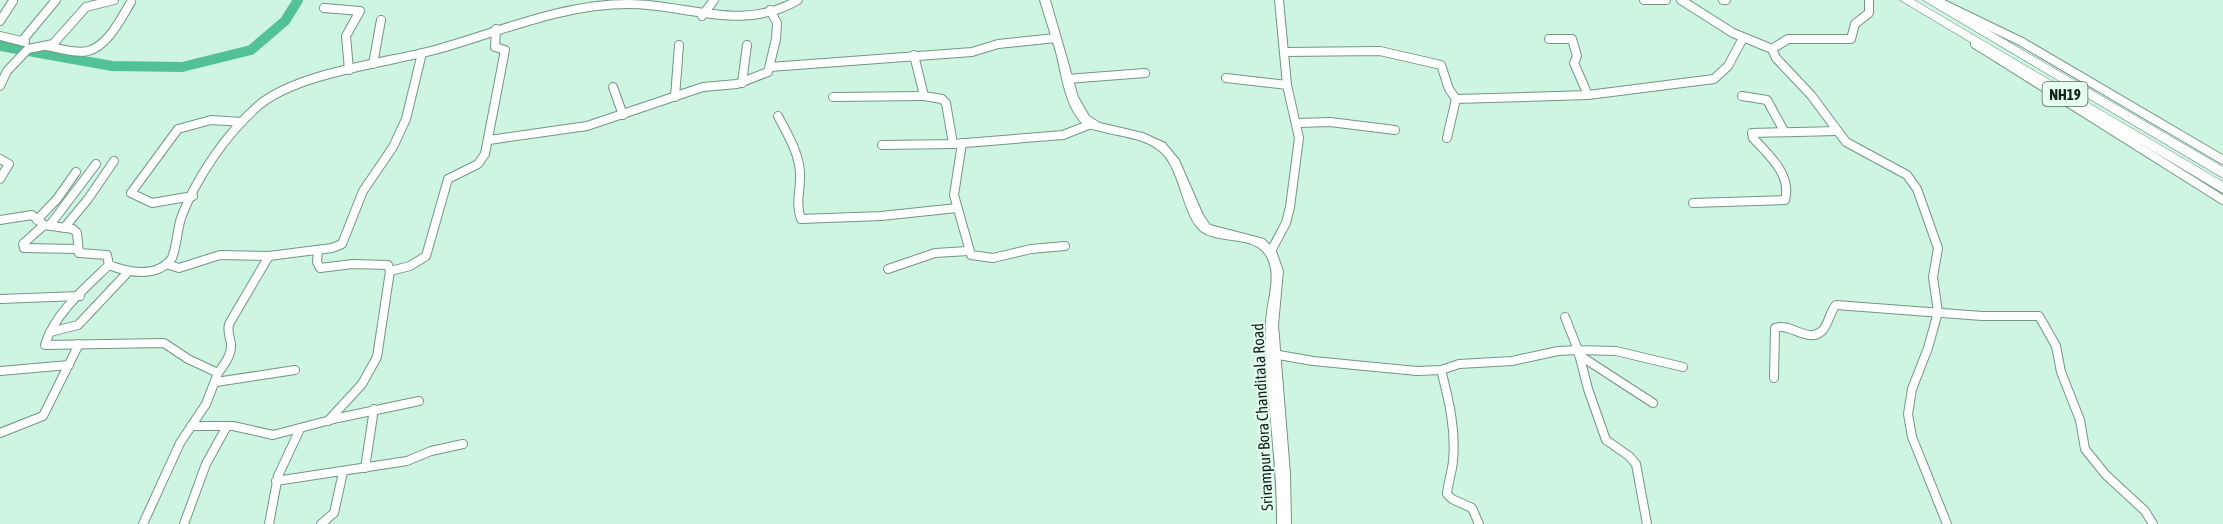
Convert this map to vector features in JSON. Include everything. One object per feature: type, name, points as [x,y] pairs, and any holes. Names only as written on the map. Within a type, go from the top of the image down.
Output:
[{"type":"highway","name":"NH19","points":[[1906,0],[2223,188]]},
{"type":"highway","name":"NH19","points":[[1929,0],[2223,173]]},
{"type":"main road","points":[[1046,0],[1067,79],[1078,110],[1091,124],[1157,142],[1179,168],[1204,226],[1215,232],[1255,241],[1271,251]]},
{"type":"main road","name":"Srirampur Bora Chanditala Road","points":[[1271,251],[1277,273],[1272,310],[1273,354],[1285,492],[1284,524]]},
{"type":"street","points":[[22,41],[56,0]]},
{"type":"street","points":[[0,86],[13,62],[30,49],[46,46],[59,39],[86,7],[114,0]]},
{"type":"street","points":[[702,16],[714,0]]},
{"type":"street","points":[[109,265],[140,273],[166,264],[172,258],[181,220],[193,196],[242,122],[255,108],[282,90],[349,70],[422,53],[555,12],[623,2],[677,9],[702,16],[730,18],[770,10],[798,0]]},
{"type":"street","points":[[1271,251],[1286,223],[1298,146],[1297,123],[1287,86],[1279,0]]},
{"type":"street","points":[[1644,0],[1666,0]]},
{"type":"street","points":[[1682,0],[1718,25],[1743,38],[1772,48],[1776,58],[1811,95],[1836,131],[1856,149],[1903,171],[1917,189],[1938,248],[1933,277],[1938,312],[1928,348],[1912,389],[1908,414],[1912,437],[1947,524]]},
{"type":"street","points":[[1772,48],[1784,41],[1803,38],[1851,39],[1855,24],[1869,12],[1869,0]]},
{"type":"street","points":[[1935,0],[2037,51],[2223,160]]},
{"type":"street","points":[[0,21],[13,1]]},
{"type":"street","points":[[46,46],[83,51],[95,49],[115,26],[131,2]]},
{"type":"street","points":[[324,8],[360,11],[346,36],[349,70]]},
{"type":"street","points":[[489,140],[587,126],[623,115],[641,106],[711,85],[742,83],[761,76],[768,72],[770,67],[777,28],[770,10]]},
{"type":"street","points":[[1932,15],[2022,76],[2223,200]]},
{"type":"street","points":[[373,64],[381,20]]},
{"type":"street","points":[[390,271],[410,266],[426,256],[448,179],[481,162],[489,140],[494,99],[506,50],[495,47],[496,29]]},
{"type":"street","points":[[0,36],[22,41],[30,49]]},
{"type":"street","points":[[770,67],[972,52],[998,44],[1056,38]]},
{"type":"street","points":[[1456,99],[1587,95],[1714,79],[1728,67],[1743,38]]},
{"type":"street","points":[[1549,39],[1572,39],[1577,56],[1575,63],[1587,95]]},
{"type":"street","points":[[675,97],[679,45]]},
{"type":"street","points":[[742,83],[747,45]]},
{"type":"street","points":[[1285,52],[1380,51],[1439,64],[1444,69],[1449,88],[1456,99],[1447,138]]},
{"type":"street","points":[[166,264],[179,267],[228,254],[269,256],[338,247],[345,239],[363,191],[393,147],[406,118],[422,53]]},
{"type":"street","points":[[914,55],[924,96]]},
{"type":"street","points":[[1067,79],[1145,73]]},
{"type":"street","points":[[1226,78],[1287,86]]},
{"type":"street","points":[[613,87],[623,115]]},
{"type":"street","points":[[833,97],[924,96],[945,101],[957,144],[954,189],[957,208],[965,229],[968,251],[975,257],[985,258],[1065,246]]},
{"type":"street","points":[[1742,96],[1767,100],[1784,132]]},
{"type":"street","points":[[778,116],[794,144],[799,166],[798,196],[801,219],[880,216],[957,208]]},
{"type":"street","points":[[193,196],[152,203],[131,193],[178,129],[211,120],[242,122]]},
{"type":"street","points":[[1297,123],[1324,122],[1395,130]]},
{"type":"street","points":[[882,145],[957,144],[1063,135],[1091,124]]},
{"type":"street","points":[[1693,203],[1785,200],[1787,195],[1785,177],[1752,135],[1755,131],[1836,131]]},
{"type":"street","points":[[0,159],[9,164],[0,179]]},
{"type":"street","points":[[64,228],[88,199],[114,161]]},
{"type":"street","points":[[77,249],[24,249],[23,244],[96,164]]},
{"type":"street","points":[[44,223],[76,172]]},
{"type":"street","points":[[0,219],[32,215],[44,223],[73,230],[76,233],[79,253],[107,255],[109,265]]},
{"type":"street","points":[[318,250],[317,267],[320,268],[352,264],[382,264],[388,265],[390,271],[374,366],[357,390],[328,421]]},
{"type":"street","points":[[888,269],[935,253],[968,251]]},
{"type":"street","points":[[143,524],[180,443],[206,404],[217,377],[226,364],[232,346],[232,341],[226,331],[229,324],[269,256]]},
{"type":"street","points":[[109,265],[45,338],[45,345],[164,343],[172,345],[192,361],[212,367],[217,377]]},
{"type":"street","points":[[50,332],[78,325],[129,272]]},
{"type":"street","points":[[0,299],[80,296]]},
{"type":"street","points":[[1774,378],[1774,330],[1777,326],[1784,326],[1807,335],[1815,335],[1827,326],[1833,305],[2040,317],[2056,346],[2061,372],[2080,420],[2085,448],[2106,476],[2145,511],[2153,524]]},
{"type":"street","points":[[1565,317],[1575,338],[1588,389],[1606,440],[1629,456],[1636,464],[1647,524]]},
{"type":"street","points":[[0,433],[44,416],[79,344]]},
{"type":"street","points":[[1273,354],[1313,361],[1408,371],[1441,370],[1459,364],[1512,362],[1558,351],[1579,353],[1616,351],[1683,367]]},
{"type":"street","points":[[1579,353],[1602,367],[1627,387],[1642,393],[1653,403]]},
{"type":"street","points":[[0,371],[69,365]]},
{"type":"street","points":[[217,377],[295,370]]},
{"type":"street","points":[[1441,370],[1447,393],[1453,443],[1453,465],[1447,494],[1452,499],[1472,508],[1479,524]]},
{"type":"street","points":[[191,426],[227,426],[273,435],[374,409],[419,401]]},
{"type":"street","points":[[365,468],[374,409]]},
{"type":"street","points":[[184,524],[206,464],[227,426]]},
{"type":"street","points":[[269,524],[276,481],[300,429]]},
{"type":"street","points":[[276,481],[407,461],[463,444]]},
{"type":"street","points":[[321,524],[334,513],[343,472]]},
{"type":"waterway","points":[[0,46],[112,66],[182,67],[251,50],[285,21],[298,0]]}]
